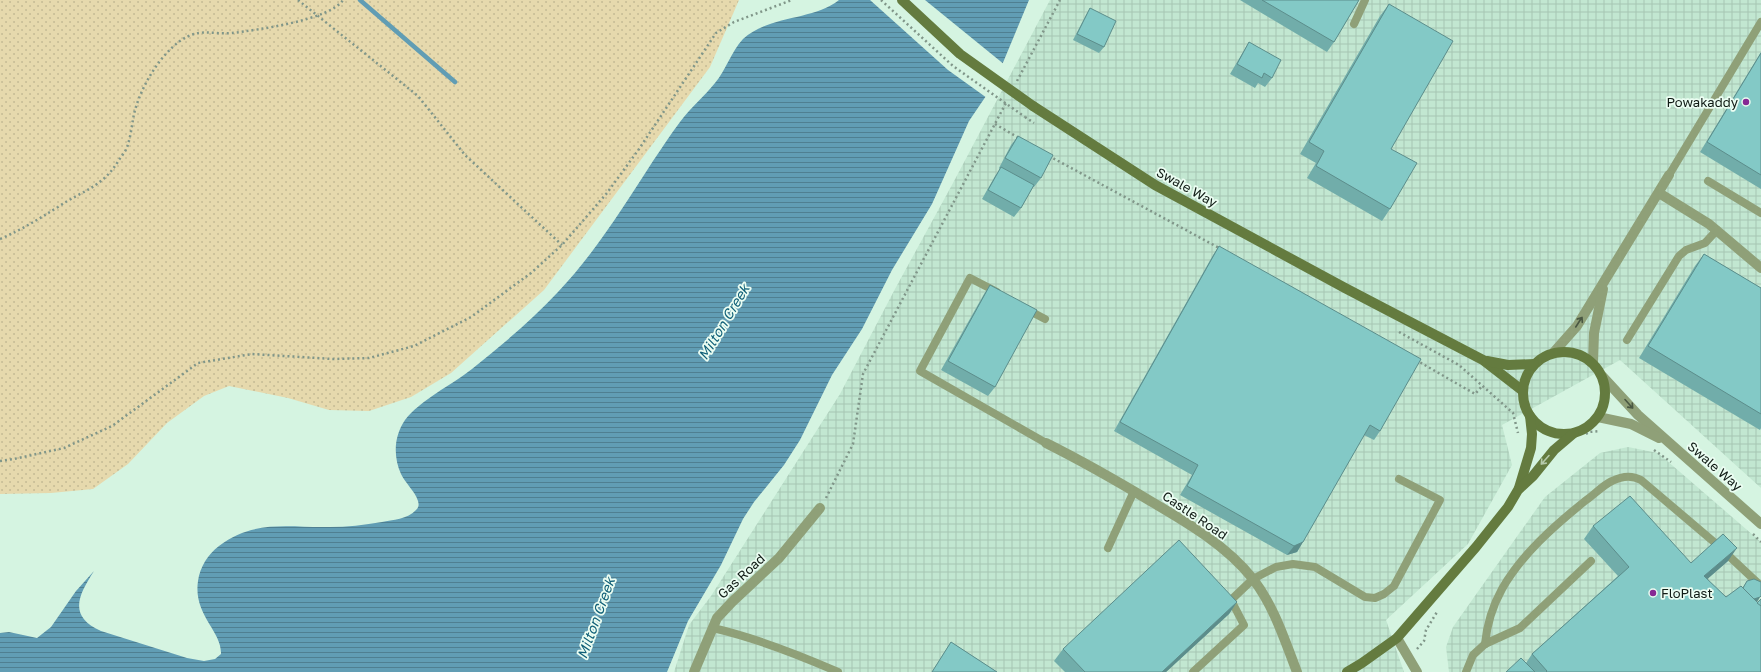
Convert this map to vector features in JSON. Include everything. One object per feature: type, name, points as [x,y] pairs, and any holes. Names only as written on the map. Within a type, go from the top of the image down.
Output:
[{"type":"main road","name":"Swale Way","points":[[902,0],[960,54],[1033,106],[1155,185],[1345,288],[1483,360],[1523,391]]},
{"type":"main road","points":[[1518,490],[1533,476],[1554,450],[1579,435],[1592,424],[1598,417],[1604,404],[1606,389],[1602,376],[1593,362],[1581,355],[1568,351],[1554,352],[1543,357],[1534,364],[1528,372],[1523,391],[1524,404],[1530,416],[1538,425],[1549,431],[1561,434],[1579,435]]},
{"type":"main road","name":"Swale Way","points":[[1483,360],[1508,365],[1534,364]]},
{"type":"main road","points":[[1347,672],[1397,638],[1476,547],[1508,507],[1518,490],[1531,448],[1532,434],[1530,416]]},
{"type":"street","points":[[1554,352],[1577,326],[1669,175]]},
{"type":"street","points":[[1659,193],[1709,224],[1761,268]]},
{"type":"street","points":[[1593,362],[1594,333],[1605,281]]},
{"type":"street","name":"Swale Way","points":[[1602,376],[1638,415],[1761,524]]},
{"type":"street","name":"Swale Way","points":[[1598,417],[1630,424],[1670,443]]},
{"type":"street","name":"Castle Road","points":[[1046,443],[1134,491],[1179,518],[1218,545],[1253,579],[1274,613],[1297,672]]},
{"type":"street","name":"Gas Road","points":[[694,672],[717,618],[732,602],[780,558],[820,508]]},
{"type":"street","points":[[1397,638],[1418,672]]},
{"type":"lane","points":[[1354,24],[1365,0]]},
{"type":"lane","points":[[1669,175],[1761,22]]},
{"type":"lane","points":[[1708,180],[1761,214]]},
{"type":"lane","points":[[1627,340],[1679,256],[1686,250],[1705,243],[1716,230]]},
{"type":"lane","points":[[1004,296],[970,278],[920,371],[1046,443]]},
{"type":"lane","points":[[1018,304],[1044,319]]},
{"type":"lane","points":[[1486,644],[1486,626],[1502,588],[1532,550],[1548,531],[1592,496],[1612,481],[1625,477],[1634,476],[1641,480],[1714,542],[1761,586]]},
{"type":"lane","points":[[1193,672],[1244,625],[1231,600],[1253,579],[1276,567],[1293,564],[1315,567],[1364,597],[1375,598],[1384,594],[1394,586],[1440,500],[1399,479]]},
{"type":"lane","points":[[1108,548],[1134,491]]},
{"type":"lane","points":[[1466,672],[1473,655],[1486,644],[1520,628],[1591,561]]},
{"type":"lane","points":[[713,628],[737,633],[800,655],[838,672]]},
{"type":"path","points":[[298,0],[418,96],[465,155],[562,245]]},
{"type":"path","points":[[0,238],[24,229],[64,203],[101,183],[115,167],[128,145],[134,113],[140,95],[163,58],[180,41],[198,32],[231,33],[317,16],[327,13],[339,6],[343,0]]},
{"type":"path","points":[[0,461],[64,448],[112,426],[198,363],[252,354],[333,360],[369,358],[414,346],[471,318],[531,273],[562,245],[607,193],[639,149],[716,33],[734,22],[792,0]]},
{"type":"path","points":[[1017,82],[1060,0]]},
{"type":"path","points":[[820,508],[853,444],[863,374],[1010,96]]},
{"type":"path","points":[[995,124],[1023,140]]},
{"type":"path","points":[[1044,152],[1224,251]]},
{"type":"path","points":[[1414,359],[1475,394],[1483,385],[1513,413],[1519,434]]},
{"type":"path","points":[[1579,435],[1603,430]]},
{"type":"path","points":[[1648,445],[1674,464]]},
{"type":"path","points":[[1752,533],[1761,542]]},
{"type":"shaded area","points":[[0,0],[739,0],[710,67],[544,290],[451,373],[411,397],[369,411],[329,410],[288,398],[229,386],[204,396],[167,423],[128,464],[93,489],[51,493],[0,494]]},
{"type":"shaded area","points":[[1050,0],[1761,0],[1761,488],[1620,360],[1502,425],[1512,465],[1468,544],[1386,620],[1404,672],[674,672],[689,625],[711,596],[840,394]]},
{"type":"shaded area","points":[[1628,447],[1658,453],[1761,542],[1761,672],[1449,672],[1446,647],[1453,627],[1545,497],[1600,453]]},
{"type":"water","name":"Milton Creek","points":[[839,0],[1029,0],[1002,65],[986,96],[969,121],[932,204],[892,270],[862,329],[832,375],[800,440],[784,465],[754,502],[743,519],[721,565],[688,621],[667,672],[0,672],[0,633],[9,632],[37,638],[51,627],[76,591],[94,571],[80,597],[79,605],[80,612],[84,619],[91,625],[101,631],[187,658],[204,661],[215,659],[221,654],[220,646],[203,613],[198,593],[198,581],[205,561],[219,546],[232,537],[259,528],[286,526],[356,526],[395,520],[413,513],[419,505],[418,501],[401,474],[398,467],[396,453],[397,439],[401,426],[405,420],[419,406],[464,375],[506,341],[538,312],[572,277],[597,245],[676,127],[719,78],[743,39],[753,31],[765,26],[816,12]]},
{"type":"pier","points":[[870,0],[925,0],[1005,65],[987,98],[948,70]]},
{"type":"building","points":[[1262,0],[1359,0],[1334,42]]},
{"type":"building","points":[[1389,4],[1453,41],[1391,149],[1417,163],[1390,209],[1316,166],[1324,151],[1309,142]]},
{"type":"building","points":[[1090,8],[1116,21],[1104,47],[1077,34]]},
{"type":"building","points":[[1249,42],[1281,60],[1272,78],[1264,73],[1262,78],[1237,64]]},
{"type":"building","name":"Powakaddy","points":[[1761,53],[1761,175],[1707,142]]},
{"type":"building","points":[[1018,136],[1053,155],[1041,178],[1005,158]]},
{"type":"building","points":[[1001,167],[1034,185],[1021,208],[988,190]]},
{"type":"building","points":[[1219,246],[1421,359],[1380,431],[1370,425],[1303,542],[1294,546],[1187,486],[1198,465],[1120,422]]},
{"type":"building","points":[[1704,254],[1761,288],[1761,414],[1648,346]]},
{"type":"building","points":[[990,285],[1037,310],[995,387],[948,361]]},
{"type":"building","name":"FloPlast","points":[[1630,496],[1691,563],[1723,534],[1737,548],[1704,576],[1726,597],[1741,586],[1761,606],[1761,672],[1546,672],[1547,671],[1532,654],[1629,567],[1593,526]]},
{"type":"building","points":[[1179,540],[1237,602],[1162,672],[1085,672],[1063,649]]},
{"type":"building","points":[[1754,579],[1761,582],[1761,596],[1754,599],[1743,588],[1747,581]]},
{"type":"building","points":[[1761,599],[1761,606],[1757,603]]},
{"type":"building","points":[[951,642],[997,672],[932,672]]},
{"type":"building","points":[[1521,658],[1535,672],[1506,672]]},
{"type":"waterway","points":[[360,0],[455,82]]},
{"type":"place","name":"Powakaddy","points":[[1746,102]]},
{"type":"place","name":"FloPlast","points":[[1653,593]]}]
